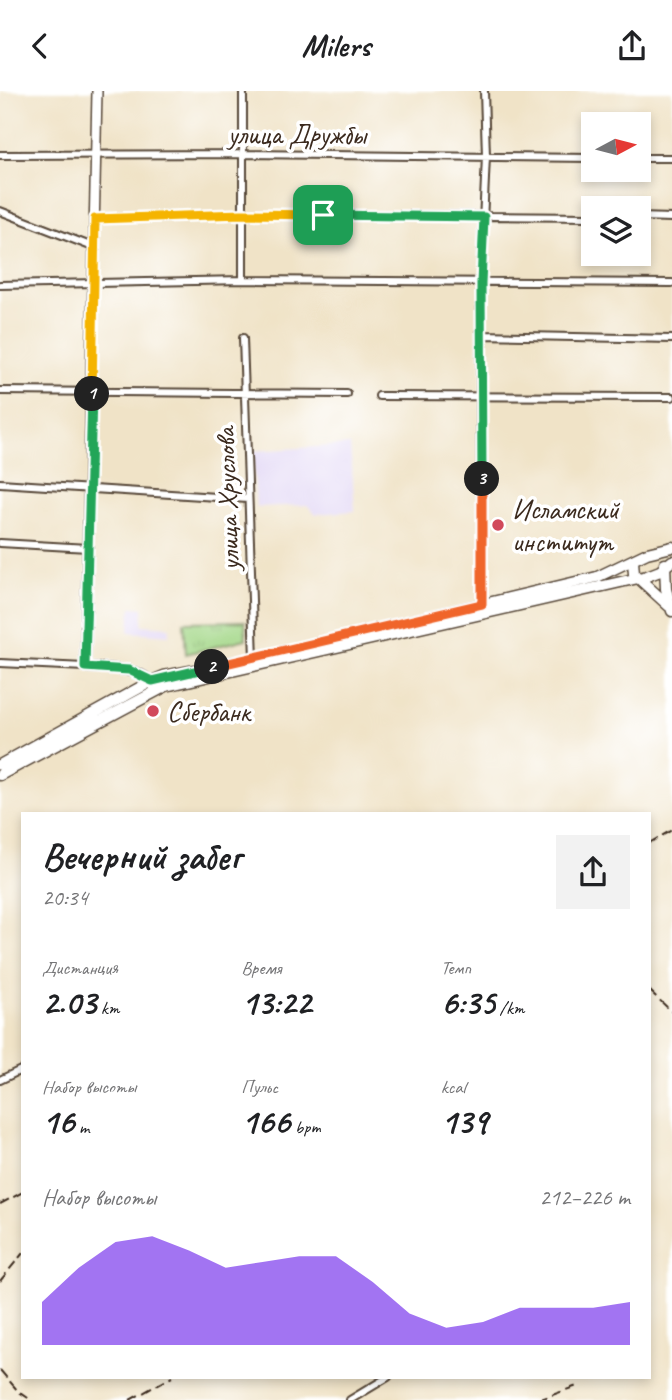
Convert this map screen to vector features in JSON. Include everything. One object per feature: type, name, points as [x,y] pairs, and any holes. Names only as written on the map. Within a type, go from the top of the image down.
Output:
[{"type":"main road","points":[[0,765],[154,685],[597,577],[650,552],[672,547]]},
{"type":"main road","points":[[659,552],[668,564],[671,609]]},
{"type":"main road","points":[[633,561],[633,571],[671,609]]},
{"type":"main road","points":[[0,775],[154,685],[654,574],[668,564]]},
{"type":"street","points":[[85,667],[97,91]]},
{"type":"street","points":[[243,91],[243,280]]},
{"type":"street","points":[[482,604],[480,395],[486,156],[484,91]]},
{"type":"street","name":"улица Дружбы","points":[[0,155],[581,157]]},
{"type":"street","points":[[651,158],[672,158]]},
{"type":"street","points":[[0,211],[93,247]]},
{"type":"street","points":[[95,219],[242,214],[581,217]]},
{"type":"street","points":[[651,218],[672,218]]},
{"type":"street","points":[[0,285],[243,280],[672,283]]},
{"type":"street","points":[[481,335],[672,339]]},
{"type":"street","name":"улица Хруслова","points":[[243,338],[254,659]]},
{"type":"street","points":[[0,391],[346,394]]},
{"type":"street","points":[[379,396],[672,397]]},
{"type":"street","points":[[0,483],[248,499]]},
{"type":"street","points":[[0,543],[88,548]]},
{"type":"street","points":[[0,663],[129,670],[154,685]]},
{"type":"street","points":[[0,1080],[21,1070]]},
{"type":"street","points":[[351,1400],[384,1379]]},
{"type":"shaded area","points":[[350,445],[355,511],[316,514],[307,505],[256,507],[253,451]]},
{"type":"shaded area","points":[[131,607],[143,608],[142,625],[170,627],[169,635],[129,632]]},
{"type":"green space","points":[[245,621],[246,639],[186,654],[184,622]]},
{"type":"railway","points":[[651,842],[672,830]]},
{"type":"railway","points":[[651,992],[672,1012]]},
{"type":"railway","points":[[0,1204],[21,1193]]},
{"type":"railway","points":[[0,1281],[21,1255]]},
{"type":"railway","points":[[0,1370],[18,1391],[31,1400]]},
{"type":"railway","points":[[130,1400],[168,1379]]},
{"type":"railway","points":[[538,1400],[580,1385]]},
{"type":"place","name":"Исламский институт","points":[[498,525]]},
{"type":"place","name":"Сбербанк","points":[[153,711]]},
{"type":"route","points":[[242,214],[323,215],[484,217],[480,395],[482,604],[254,659],[164,676],[152,681],[129,670],[85,667],[95,219],[242,214]]}]
